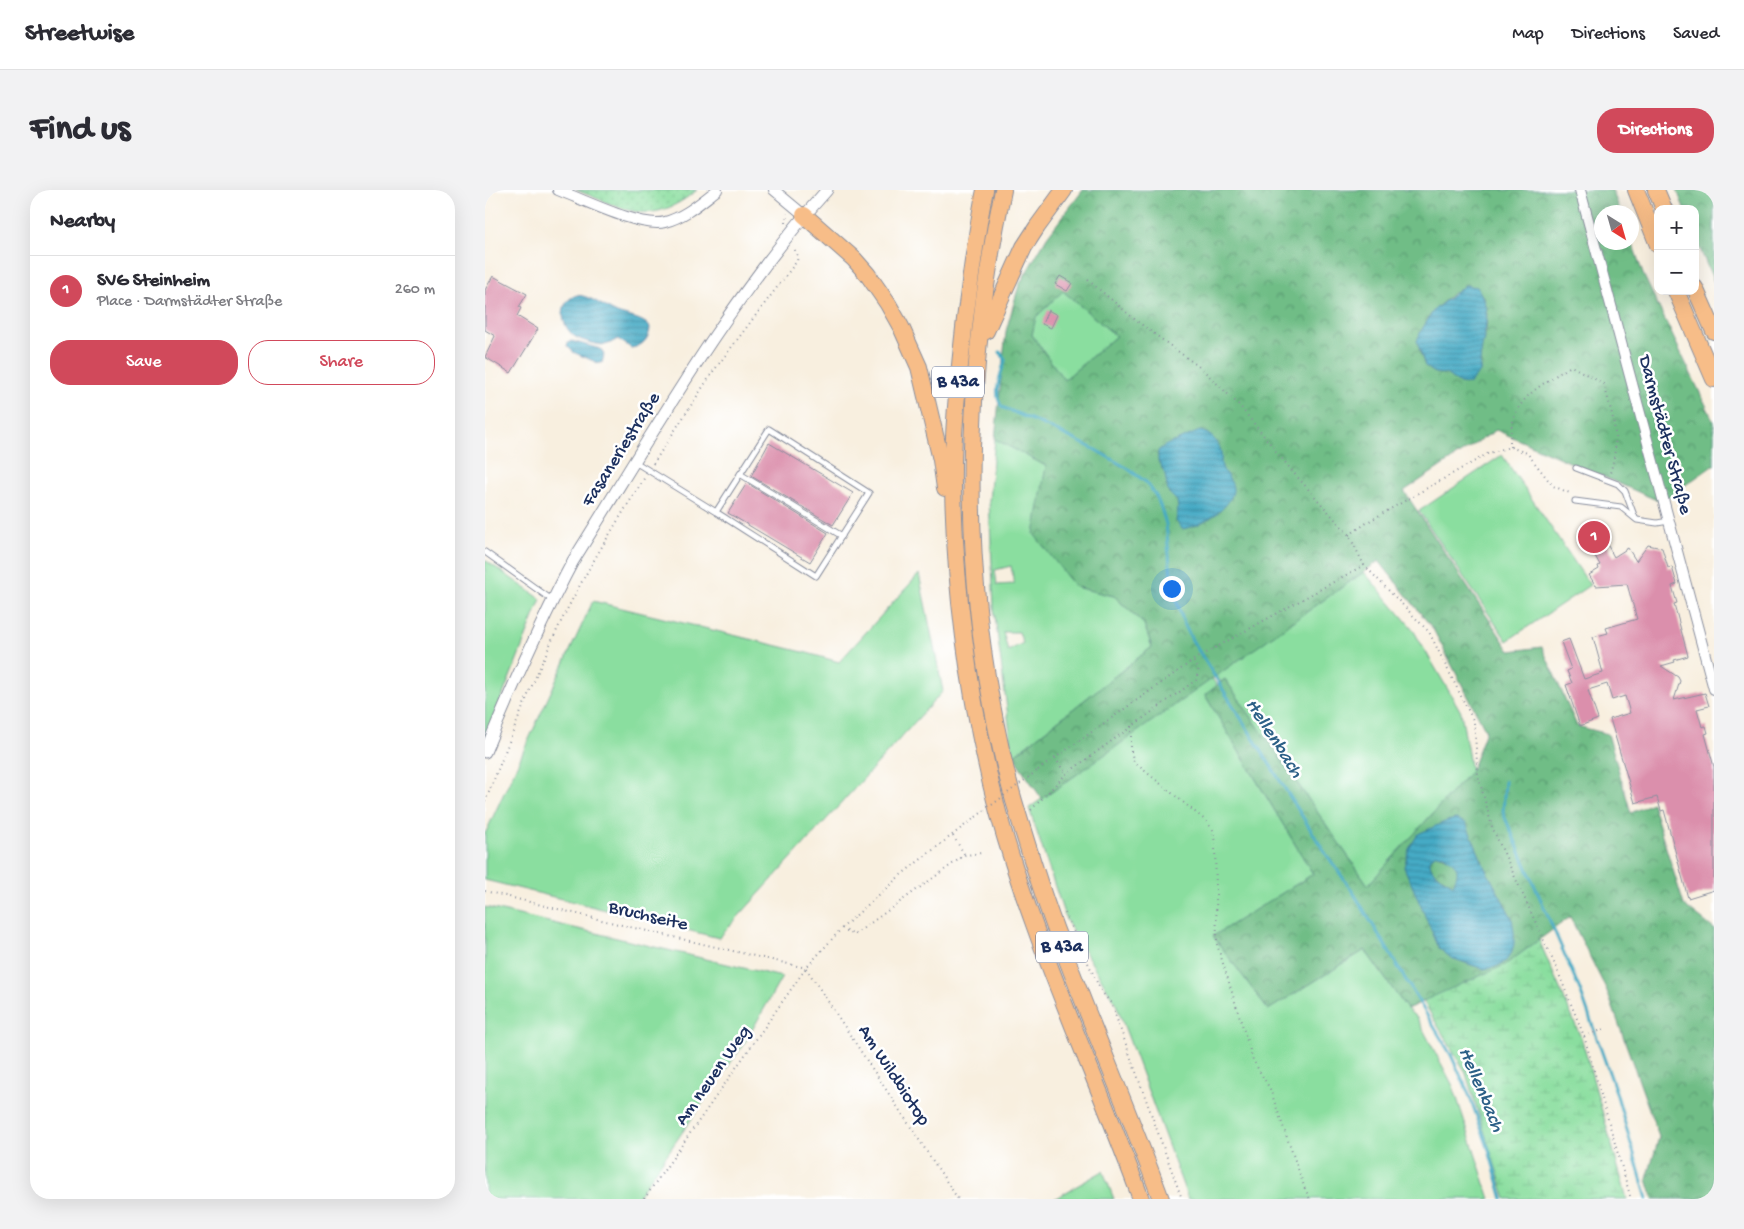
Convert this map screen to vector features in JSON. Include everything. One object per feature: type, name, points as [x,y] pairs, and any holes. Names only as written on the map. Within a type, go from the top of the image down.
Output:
[{"type":"highway","name":"B 43a","points":[[985,190],[970,278],[957,395],[953,485],[960,606],[971,688],[985,758],[999,814],[1041,940],[1141,1199]]},
{"type":"highway","name":"B 43a","points":[[1003,190],[991,253],[979,347],[971,462],[977,603],[989,686],[999,742],[1013,798],[1059,938],[1161,1199]]},
{"type":"highway","points":[[979,347],[1024,247],[1064,190]]},
{"type":"highway","points":[[1636,190],[1654,235]]},
{"type":"highway","points":[[1656,190],[1662,205]]},
{"type":"highway","points":[[798,210],[854,258],[869,275],[901,327],[919,367],[941,460],[958,576]]},
{"type":"highway","points":[[1678,295],[1714,379]]},
{"type":"highway","points":[[1698,295],[1714,331]]},
{"type":"street","points":[[559,190],[645,223],[656,224],[664,223],[683,215],[717,190]]},
{"type":"street","points":[[774,190],[798,210]]},
{"type":"street","name":"Fasaneriestraße","points":[[485,752],[522,665],[552,600],[573,561],[697,363],[789,234],[798,210],[827,190]]},
{"type":"street","name":"Darmstädter Straße","points":[[1580,190],[1714,689]]},
{"type":"lane","points":[[635,462],[816,576],[869,493],[769,429],[717,512]]},
{"type":"lane","points":[[1576,468],[1618,484],[1625,492],[1637,520]]},
{"type":"lane","points":[[740,474],[842,536]]},
{"type":"lane","points":[[1575,501],[1621,507],[1637,520],[1657,523],[1669,521]]},
{"type":"lane","points":[[485,552],[552,600]]},
{"type":"path","points":[[485,802],[551,643],[571,601],[602,546],[712,373],[797,261],[798,256],[789,234]]},
{"type":"path","points":[[1088,280],[1138,322],[1202,369],[1239,405],[1292,472],[1349,535],[1364,565],[1429,632],[1474,722],[1477,775],[1492,827],[1556,967],[1585,1036],[1631,1199]]},
{"type":"path","points":[[1510,447],[1510,430],[1515,412],[1530,394],[1571,366],[1604,384],[1613,417],[1616,447],[1608,480]]},
{"type":"path","points":[[1349,535],[1371,520],[1489,453],[1510,447],[1527,453],[1553,486],[1572,494],[1575,501]]},
{"type":"path","name":"Am neuen Weg","points":[[644,1199],[806,968],[843,928],[902,874],[1038,770],[1194,660],[1364,565]]},
{"type":"path","points":[[1030,811],[1066,774],[1196,680],[1199,668],[1194,660]]},
{"type":"path","points":[[1131,726],[1131,752],[1134,762],[1206,821],[1213,830],[1215,844],[1217,944],[1253,1060],[1270,1089],[1310,1199]]},
{"type":"path","points":[[1055,758],[1066,774]]},
{"type":"path","points":[[953,836],[965,855]]},
{"type":"path","points":[[843,928],[854,935],[965,855],[982,853]]},
{"type":"path","name":"Bruchseite","points":[[485,891],[806,968]]},
{"type":"path","points":[[1065,913],[1101,991],[1111,1003],[1182,1199]]},
{"type":"path","name":"Am Wildbiotop","points":[[806,968],[958,1199]]},
{"type":"path","points":[[1585,1036],[1605,1029]]},
{"type":"green space","points":[[576,190],[697,190],[680,202],[665,209],[637,212],[609,204]]},
{"type":"green space","points":[[1083,190],[1612,190],[1618,205],[1594,205],[1594,250],[1635,250],[1643,274],[1714,422],[1714,465],[1661,502],[1496,430],[1404,491],[1510,651],[1542,647],[1577,726],[1608,734],[1631,813],[1652,803],[1684,905],[1714,929],[1714,1199],[1653,1199],[1647,1179],[1659,1137],[1607,991],[1570,917],[1505,965],[1407,1009],[1365,950],[1268,1010],[1213,936],[1313,874],[1205,695],[1225,679],[1368,885],[1471,771],[1486,731],[1433,629],[1379,561],[1042,799],[1013,756],[1152,647],[1144,624],[1114,596],[1075,587],[1034,534],[1046,466],[995,439],[1006,331],[1019,285],[1047,237]],"holes":[[[1063,291],[1116,336],[1064,380],[1032,335],[1036,317]],[[1453,293],[1483,296],[1487,315],[1486,331],[1480,352],[1480,372],[1460,384],[1446,374],[1435,373],[1425,366],[1419,349],[1428,319],[1434,310]],[[1466,824],[1485,868],[1512,918],[1484,969],[1465,963],[1424,910],[1404,867]]]},
{"type":"green space","points":[[1677,190],[1714,190],[1714,282],[1699,246],[1699,205],[1683,205]]},
{"type":"green space","points":[[1063,291],[1116,336],[1064,380],[1032,335],[1035,317]]},
{"type":"green space","points":[[995,439],[1046,466],[1075,587],[1114,596],[1144,624],[1152,647],[1013,756],[994,608],[989,500]],"holes":[[[1011,566],[1014,584],[997,585],[995,570]],[[1003,632],[1019,632],[1023,643],[1008,651]]]},
{"type":"green space","points":[[1502,455],[1590,585],[1507,641],[1419,511]]},
{"type":"green space","points":[[485,560],[541,599],[485,740]]},
{"type":"green space","points":[[1364,572],[1412,628],[1461,712],[1471,771],[1368,885],[1225,679],[1221,682],[1216,675]]},
{"type":"green space","points":[[919,574],[943,691],[719,938],[485,880],[485,834],[593,601],[839,662]]},
{"type":"green space","points":[[1212,678],[1217,686],[1205,695],[1313,874],[1214,936],[1268,1010],[1365,950],[1407,1009],[1417,1018],[1453,1086],[1490,1199],[1188,1199],[1116,1004],[1066,920],[1029,808]]},
{"type":"green space","points":[[1436,854],[1454,862],[1457,866],[1459,873],[1453,885],[1431,868],[1430,859]]},
{"type":"green space","points":[[485,907],[782,977],[747,1039],[636,1199],[485,1199]]},
{"type":"green space","points":[[1539,940],[1582,1040],[1627,1199],[1506,1199],[1465,1071],[1423,1001],[1505,965]]},
{"type":"green space","points":[[1103,1171],[1114,1199],[1054,1199]]},
{"type":"water","points":[[1465,285],[1477,287],[1483,298],[1486,319],[1480,372],[1470,383],[1460,384],[1446,374],[1435,373],[1425,366],[1417,341],[1434,310]]},
{"type":"water","points":[[577,295],[647,324],[650,327],[650,331],[647,338],[639,346],[631,348],[618,339],[604,345],[576,338],[566,326],[563,314],[567,302]]},
{"type":"water","points":[[572,341],[601,349],[604,355],[602,363],[573,352],[567,346],[568,342]]},
{"type":"water","points":[[1200,431],[1213,438],[1218,444],[1221,451],[1222,467],[1232,484],[1233,491],[1231,498],[1220,511],[1197,525],[1182,529],[1176,521],[1177,501],[1168,492],[1165,474],[1158,461],[1158,451],[1164,446]]},
{"type":"water","points":[[1456,819],[1466,823],[1485,868],[1512,918],[1514,944],[1511,954],[1505,962],[1495,967],[1484,969],[1451,958],[1439,948],[1404,867],[1409,849],[1418,834]],"holes":[[[1436,854],[1444,855],[1455,865],[1457,871],[1453,885],[1437,875],[1431,868],[1430,859]]]},
{"type":"building","points":[[493,276],[527,294],[519,307],[521,308],[517,316],[538,329],[511,373],[485,357],[495,336],[485,330],[485,290]]},
{"type":"building","points":[[1060,276],[1072,283],[1067,291],[1055,284]]},
{"type":"building","points":[[1048,310],[1057,315],[1051,328],[1042,324]]},
{"type":"building","points":[[769,443],[853,493],[833,525],[751,476]]},
{"type":"building","points":[[747,483],[828,533],[810,562],[728,513]]},
{"type":"building","points":[[1595,522],[1614,557],[1628,548],[1636,561],[1648,545],[1662,548],[1668,568],[1672,567],[1677,584],[1672,586],[1677,603],[1674,604],[1688,656],[1661,666],[1678,677],[1680,681],[1674,700],[1705,693],[1709,706],[1697,709],[1702,727],[1706,726],[1708,733],[1705,734],[1714,767],[1714,890],[1688,898],[1664,810],[1661,811],[1657,797],[1635,803],[1610,719],[1630,713],[1625,696],[1612,700],[1607,684],[1588,690],[1598,719],[1580,726],[1566,685],[1572,683],[1567,671],[1571,669],[1561,642],[1569,639],[1584,679],[1603,673],[1593,637],[1608,633],[1606,628],[1637,619],[1627,584],[1596,586],[1589,575],[1599,569],[1598,566],[1600,565],[1581,530]]},
{"type":"waterway","name":"Hellenbach","points":[[1000,352],[1005,360],[997,390],[1002,407],[1094,449],[1127,468],[1147,483],[1156,496],[1166,524],[1172,586],[1183,621],[1192,640],[1324,851],[1353,892],[1451,1055],[1468,1092],[1488,1147],[1503,1199]]},
{"type":"waterway","points":[[1505,781],[1503,813],[1580,990],[1616,1092],[1647,1199]]},
{"type":"place","name":"SVG Steinheim","points":[[1594,537]]}]
